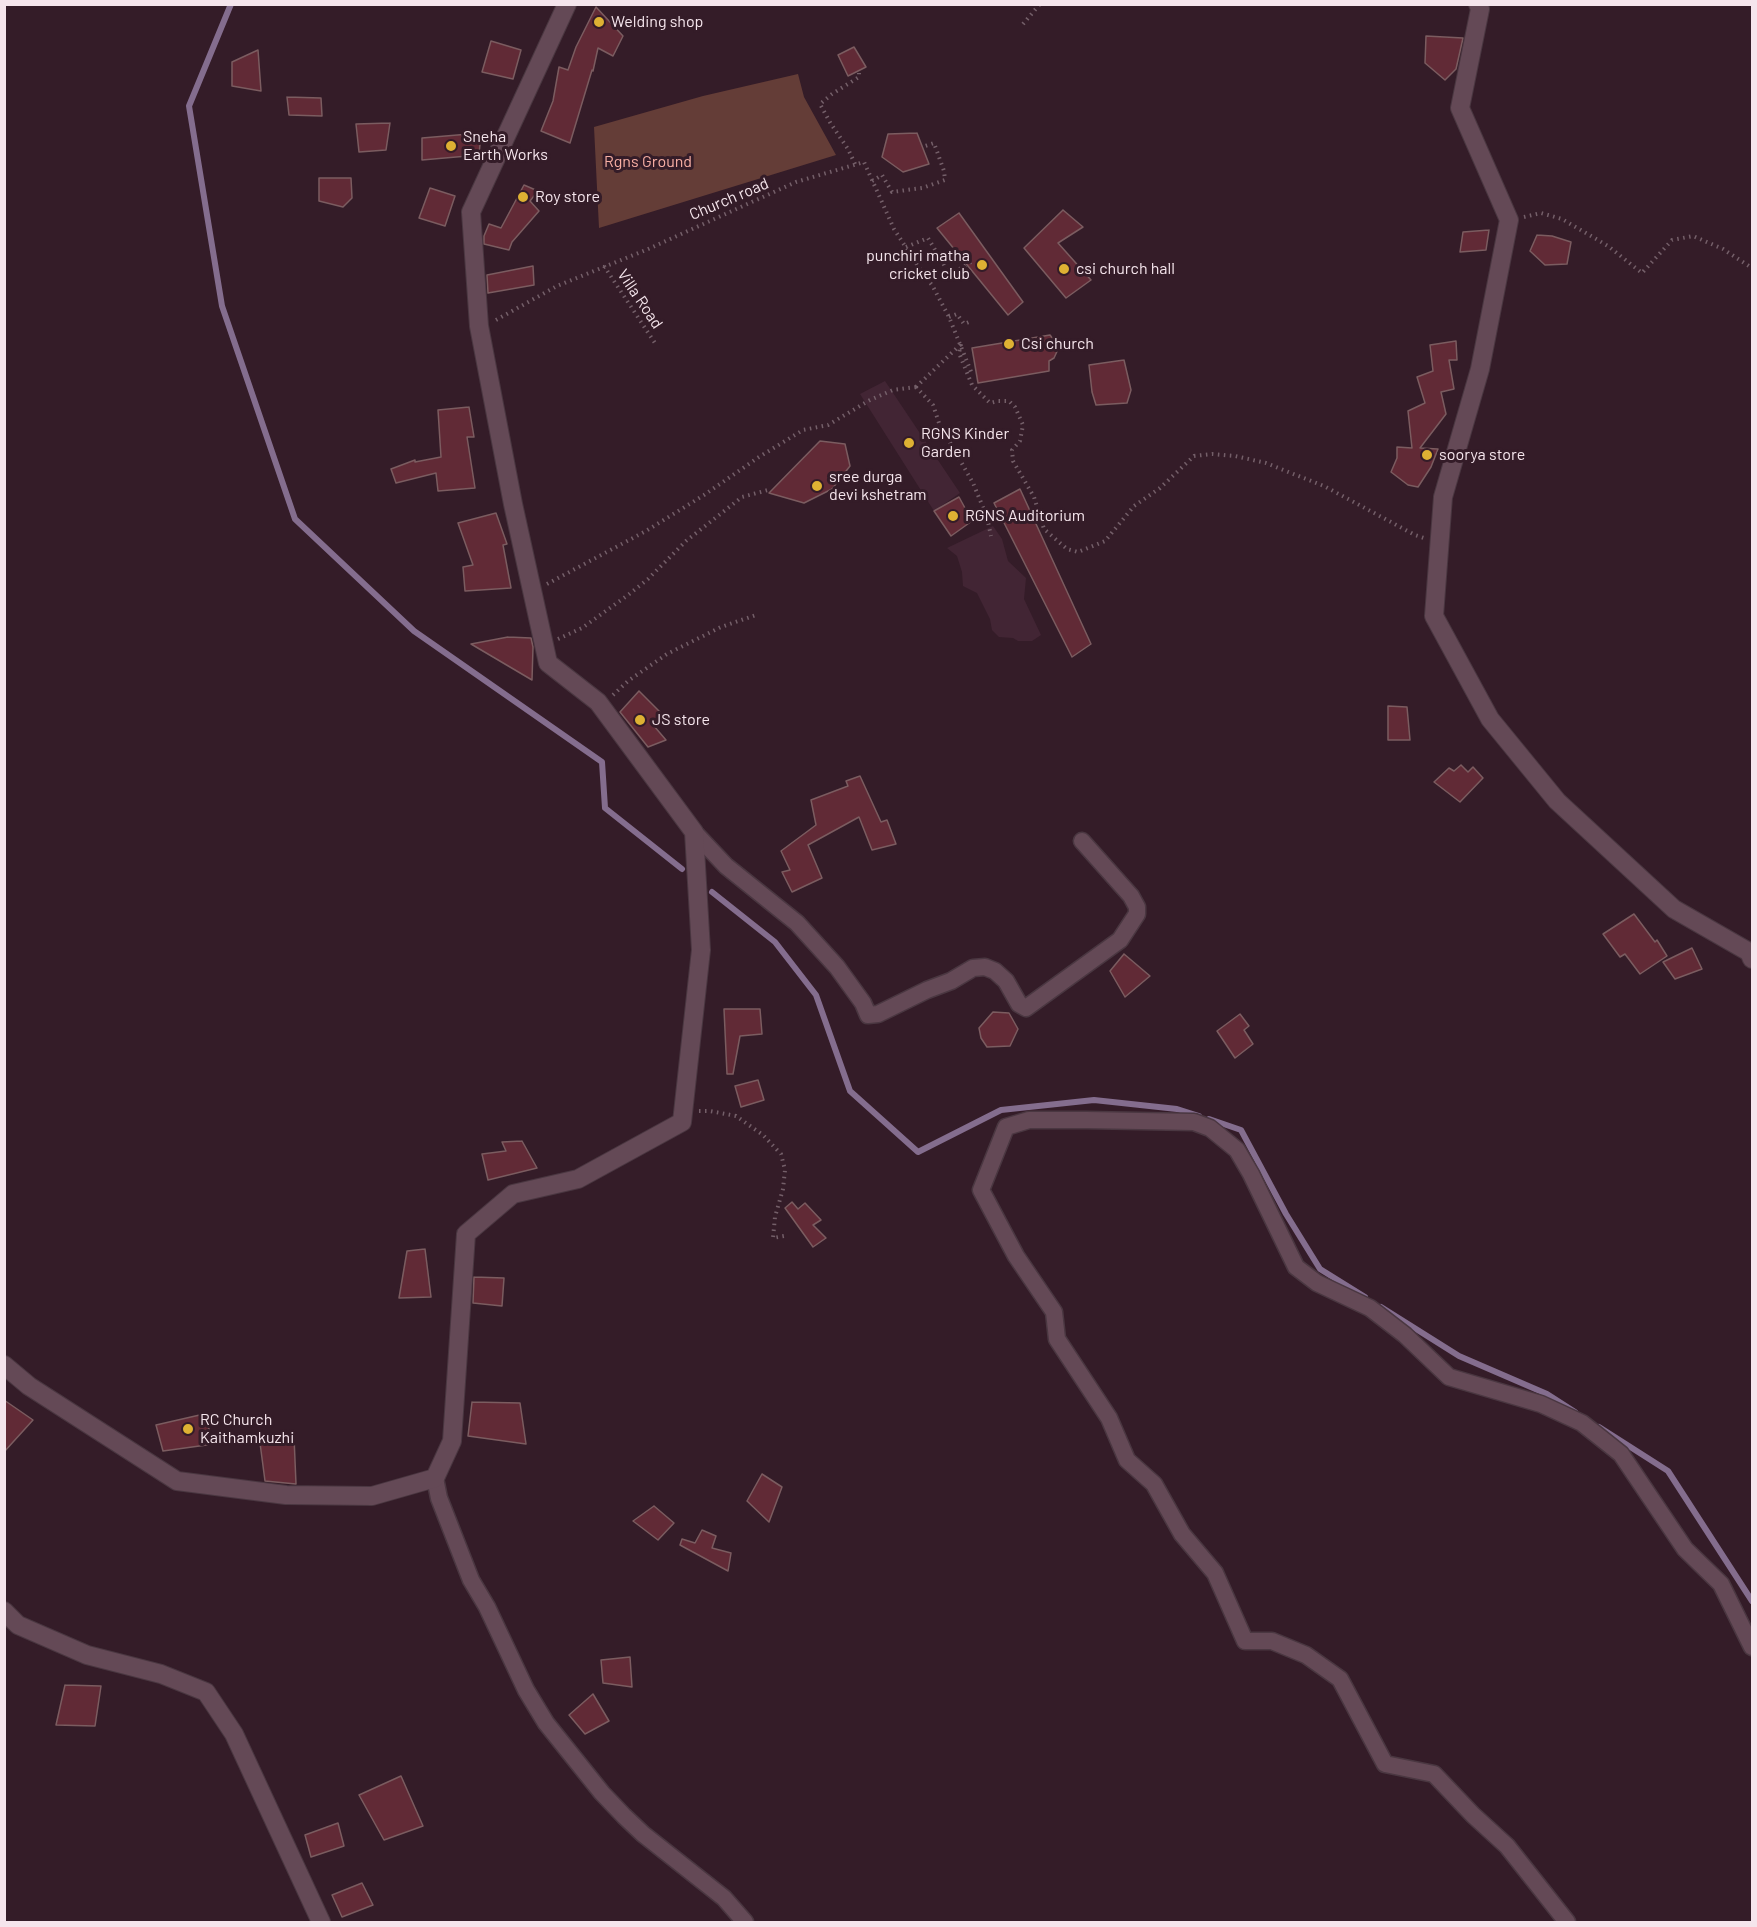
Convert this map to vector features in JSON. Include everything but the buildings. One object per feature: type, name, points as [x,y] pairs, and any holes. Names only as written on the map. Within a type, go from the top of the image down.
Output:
[{"type":"street","points":[[567,4],[471,213],[480,329],[513,504],[548,663],[598,702],[694,832],[726,866],[797,923],[837,967],[863,1003],[868,1015],[878,1014],[951,981],[973,968],[985,967],[995,971],[1006,981],[1019,1004],[1026,1008],[1120,940],[1137,914],[1137,907],[1082,841]]},
{"type":"street","points":[[1478,4],[1480,9],[1460,108],[1509,220],[1480,369],[1443,497],[1434,616],[1490,719],[1557,801],[1674,909],[1749,952],[1752,958]]},
{"type":"street","points":[[694,832],[701,950],[682,1122],[578,1179],[513,1194],[466,1234],[452,1441],[435,1478],[439,1498],[471,1580],[487,1607],[526,1690],[546,1723],[602,1794],[643,1834],[724,1898],[745,1923]]},
{"type":"street","points":[[1567,1923],[1507,1846],[1473,1815],[1434,1774],[1386,1764],[1340,1679],[1306,1655],[1272,1641],[1245,1641],[1215,1573],[1182,1534],[1154,1484],[1127,1460],[1109,1418],[1057,1339],[1054,1312],[1016,1256],[981,1190],[1006,1127],[1029,1120],[1086,1120],[1194,1122],[1210,1128],[1237,1150],[1251,1173],[1296,1268],[1317,1282],[1370,1308],[1405,1335],[1449,1377],[1542,1404],[1582,1423],[1621,1454],[1685,1549],[1721,1584],[1752,1647]]},
{"type":"street","points":[[4,1365],[30,1386],[177,1481],[286,1495],[372,1496],[435,1478]]},
{"type":"street","points":[[4,1611],[18,1625],[87,1655],[161,1674],[206,1692],[234,1734],[321,1923]]},
{"type":"path","points":[[1023,24],[1040,4]]},
{"type":"path","points":[[859,73],[860,77],[820,104],[849,149],[855,164],[864,162],[894,229],[932,285],[949,317],[972,374]]},
{"type":"path","points":[[872,181],[882,175],[892,192],[922,188],[945,180],[934,143],[925,146]]},
{"type":"path","name":"Church road","points":[[480,329],[557,286],[646,250],[796,182],[855,164]]},
{"type":"path","points":[[1509,220],[1541,213],[1563,219],[1608,246],[1642,273],[1672,240],[1693,236],[1723,249],[1752,268]]},
{"type":"path","points":[[906,247],[928,238],[950,275],[971,262]]},
{"type":"path","name":"Villa Road","points":[[604,266],[657,345]]},
{"type":"path","points":[[949,317],[957,314],[964,324],[969,321]]},
{"type":"path","points":[[961,344],[959,353],[972,385],[990,403],[1009,401],[1015,407],[1023,425],[1023,432],[1020,441],[1012,450],[1013,461],[1034,497],[1044,529],[1067,549],[1078,552],[1105,541],[1134,506],[1160,488],[1194,456],[1212,454],[1256,461],[1296,475],[1346,497],[1415,535],[1440,542]]},
{"type":"path","points":[[551,582],[646,531],[803,430],[828,425],[870,400],[893,390],[916,387],[961,344]]},
{"type":"path","points":[[916,387],[933,405],[939,423],[973,483],[987,517],[991,536]]},
{"type":"path","points":[[544,645],[582,628],[628,595],[648,579],[686,541],[742,497],[768,490]]},
{"type":"path","points":[[602,707],[627,681],[668,654],[721,627],[756,615]]},
{"type":"path","points":[[683,1112],[710,1111],[736,1116],[763,1135],[780,1154],[785,1170],[773,1238],[783,1236]]},
{"type":"shaded area","name":"RGNS Kinder Garden","points":[[885,381],[960,493],[934,511],[860,394]]},
{"type":"shaded area","points":[[993,526],[1002,539],[1008,561],[1026,578],[1024,599],[1041,635],[1032,641],[999,637],[992,630],[990,619],[977,593],[963,586],[957,556],[947,548]]},
{"type":"green space","name":"Rgns Ground","points":[[798,74],[804,97],[836,155],[599,228],[594,127],[703,96]]},
{"type":"waterway","points":[[231,4],[189,106],[222,306],[295,519],[414,631],[602,762],[605,808],[682,869]]},
{"type":"waterway","points":[[712,892],[775,942],[816,995],[850,1091],[918,1152],[1001,1110],[1094,1100],[1177,1109],[1199,1116]]},
{"type":"waterway","points":[[1209,1119],[1241,1130],[1286,1214],[1320,1269],[1365,1297]]},
{"type":"waterway","points":[[1381,1307],[1459,1356],[1547,1394],[1575,1412]]},
{"type":"waterway","points":[[1599,1427],[1668,1471],[1752,1601]]},
{"type":"place","name":"Welding shop","points":[[599,22]]},
{"type":"place","name":"Sneha Earth Works","points":[[451,146]]},
{"type":"place","name":"Roy store","points":[[523,197]]},
{"type":"place","name":"punchiri matha cricket club","points":[[982,265]]},
{"type":"place","name":"csi church hall","points":[[1064,269]]},
{"type":"place","name":"Csi church","points":[[1009,344]]},
{"type":"place","name":"RGNS Kinder Garden","points":[[909,443]]},
{"type":"place","name":"soorya store","points":[[1427,455]]},
{"type":"place","name":"sree durga devi kshetram","points":[[817,486]]},
{"type":"place","name":"RGNS Auditorium","points":[[953,516]]},
{"type":"place","name":"JS store","points":[[640,720]]},
{"type":"place","name":"RC Church Kaithamkuzhi","points":[[188,1429]]}]
